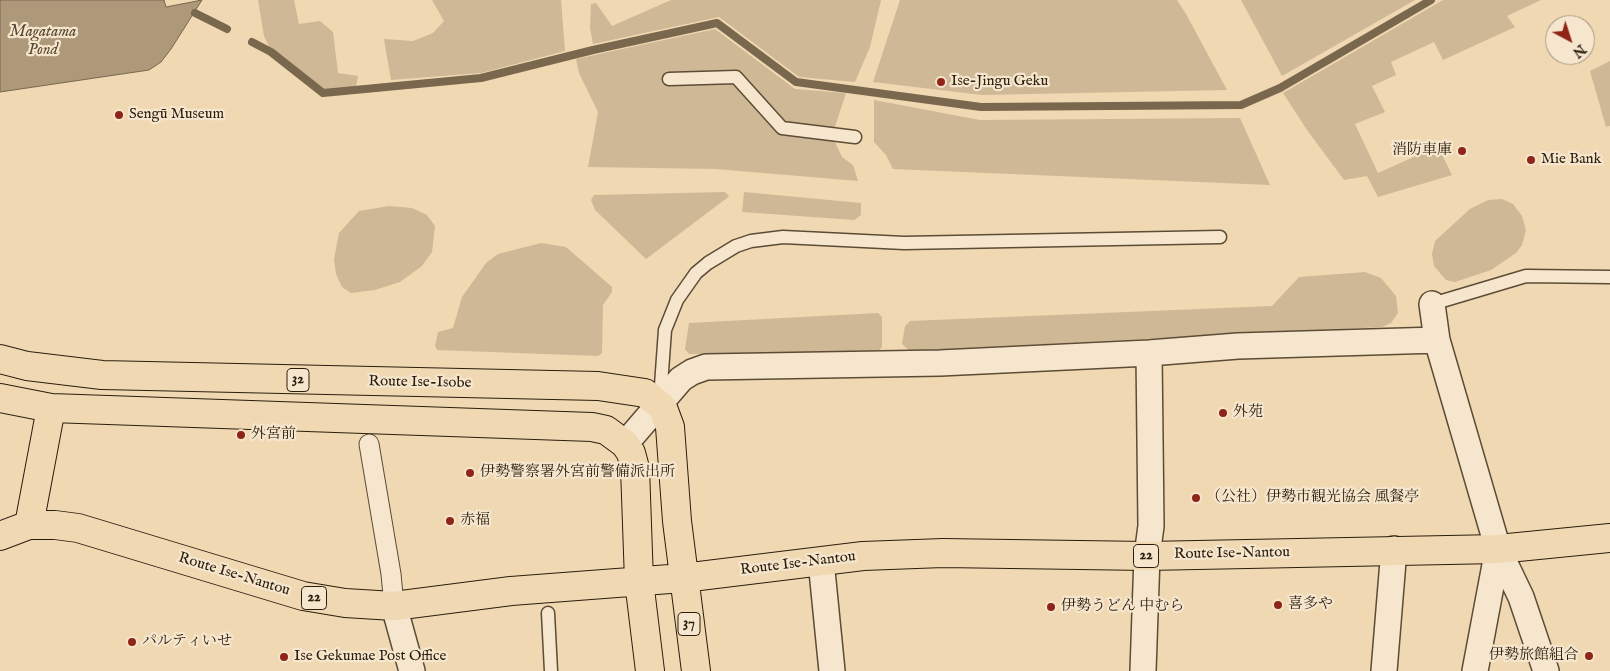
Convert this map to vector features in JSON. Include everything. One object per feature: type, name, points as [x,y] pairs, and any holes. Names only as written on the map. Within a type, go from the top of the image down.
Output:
[{"type":"main road","name":"Route Ise-Isobe","points":[[0,359],[27,366],[102,375],[598,386],[636,390],[649,395],[660,404]]},
{"type":"main road","points":[[0,398],[51,408],[592,427],[606,430],[625,444],[631,453],[634,468],[639,581],[650,671]]},
{"type":"main road","points":[[660,404],[666,412],[670,427],[683,578]]},
{"type":"main road","points":[[29,525],[51,408]]},
{"type":"main road","name":"Route Ise-Nantou","points":[[0,536],[29,525],[55,525],[78,528],[303,596],[345,603],[394,606],[511,591],[683,578],[863,556],[933,553],[1147,556],[1498,548],[1610,538]]},
{"type":"main road","name":"37","points":[[683,578],[696,671]]},
{"type":"street","points":[[1432,304],[1437,340],[1498,548],[1521,597],[1546,671]]},
{"type":"street","points":[[625,444],[681,379],[692,372],[706,367],[940,363],[1149,353],[1238,346],[1437,340]]},
{"type":"street","points":[[1142,671],[1147,556],[1151,526],[1149,353]]},
{"type":"street","points":[[368,444],[391,574],[394,606],[412,671]]},
{"type":"street","points":[[1475,671],[1498,548]]},
{"type":"street","points":[[1384,671],[1394,550]]},
{"type":"street","points":[[821,561],[832,671]]},
{"type":"lane","points":[[668,79],[736,77],[782,128],[855,137]]},
{"type":"lane","points":[[660,404],[665,330],[677,300],[690,280],[708,263],[721,254],[751,241],[783,237],[904,243],[1220,237]]},
{"type":"lane","points":[[1432,304],[1526,276],[1610,277]]},
{"type":"lane","points":[[548,613],[551,671]]},
{"type":"shaded area","points":[[258,0],[294,0],[299,24],[320,21],[333,32],[338,73],[358,76],[356,87],[326,90],[270,49],[264,36]]},
{"type":"shaded area","points":[[432,0],[561,0],[565,51],[481,73],[391,80],[384,39],[413,41],[433,33],[444,21]]},
{"type":"shaded area","points":[[671,0],[881,0],[870,47],[855,82],[799,77],[719,17],[593,44],[590,28],[591,4],[596,3],[612,26]]},
{"type":"shaded area","points":[[900,0],[1177,0],[1227,90],[982,95],[873,82]]},
{"type":"shaded area","points":[[1241,0],[1415,0],[1282,76]]},
{"type":"shaded area","points":[[1443,0],[1541,0],[1507,16],[1515,27],[1443,60],[1434,42],[1391,62],[1396,75],[1372,86],[1385,112],[1355,124],[1378,173],[1438,146],[1452,175],[1378,197],[1367,176],[1344,180],[1307,130],[1283,93]]},
{"type":"shaded area","points":[[715,29],[795,89],[846,93],[832,136],[842,157],[853,165],[858,181],[716,169],[588,167],[598,112],[579,73],[576,59]]},
{"type":"shaded area","points":[[1610,61],[1610,126],[1606,127],[1590,71]]},
{"type":"shaded area","points":[[874,100],[980,120],[1240,118],[1270,185],[893,169],[886,155],[874,142]]},
{"type":"shaded area","points":[[725,192],[729,196],[727,198],[646,259],[595,210],[591,200],[594,195]]},
{"type":"shaded area","points":[[744,192],[861,203],[861,215],[854,220],[742,212]]},
{"type":"shaded area","points":[[1502,199],[1513,204],[1522,216],[1526,230],[1522,245],[1516,253],[1491,270],[1455,282],[1446,280],[1434,266],[1432,254],[1435,241],[1470,209],[1488,200]]},
{"type":"shaded area","points":[[389,206],[412,208],[427,215],[435,226],[432,252],[422,266],[400,282],[375,290],[351,293],[342,287],[336,274],[334,259],[339,233],[359,211]]},
{"type":"shaded area","points":[[541,243],[566,247],[612,287],[612,292],[603,305],[602,353],[598,356],[437,350],[435,346],[438,332],[453,328],[462,297],[486,263],[498,254]]},
{"type":"shaded area","points":[[1365,272],[1381,278],[1396,296],[1398,313],[1391,323],[1382,327],[910,351],[902,344],[905,326],[910,321],[1272,306],[1299,277]]},
{"type":"shaded area","points":[[878,313],[882,317],[882,347],[878,352],[689,354],[685,349],[689,323]]},
{"type":"water","name":"Magatama Pond","points":[[0,0],[164,0],[166,7],[202,0],[171,49],[161,62],[149,70],[0,92]]},
{"type":"waterway","points":[[252,42],[271,52],[323,93],[481,78],[593,50],[717,23],[796,82],[981,107],[1241,105],[1280,88],[1431,0]]},
{"type":"waterway","points":[[195,13],[227,29]]},
{"type":"place","name":"Ise-Jingu Geku","points":[[941,82]]},
{"type":"place","name":"Sengū Museum","points":[[119,115]]},
{"type":"place","name":"消防車庫","points":[[1462,151]]},
{"type":"place","name":"Mie Bank","points":[[1531,160]]},
{"type":"place","name":"外苑","points":[[1223,413]]},
{"type":"place","name":"外宮前","points":[[241,435]]},
{"type":"place","name":"伊勢警察署外宮前警備派出所","points":[[470,473]]},
{"type":"place","name":"（公社）伊勢市観光協会 風餐亭","points":[[1196,498]]},
{"type":"place","name":"赤福","points":[[450,521]]},
{"type":"place","name":"喜多や","points":[[1278,605]]},
{"type":"place","name":"伊勢うどん 中むら","points":[[1051,607]]},
{"type":"place","name":"パルティいせ","points":[[132,642]]},
{"type":"place","name":"伊勢旅館組合","points":[[1589,656]]},
{"type":"place","name":"Ise Gekumae Post Office","points":[[284,657]]}]
